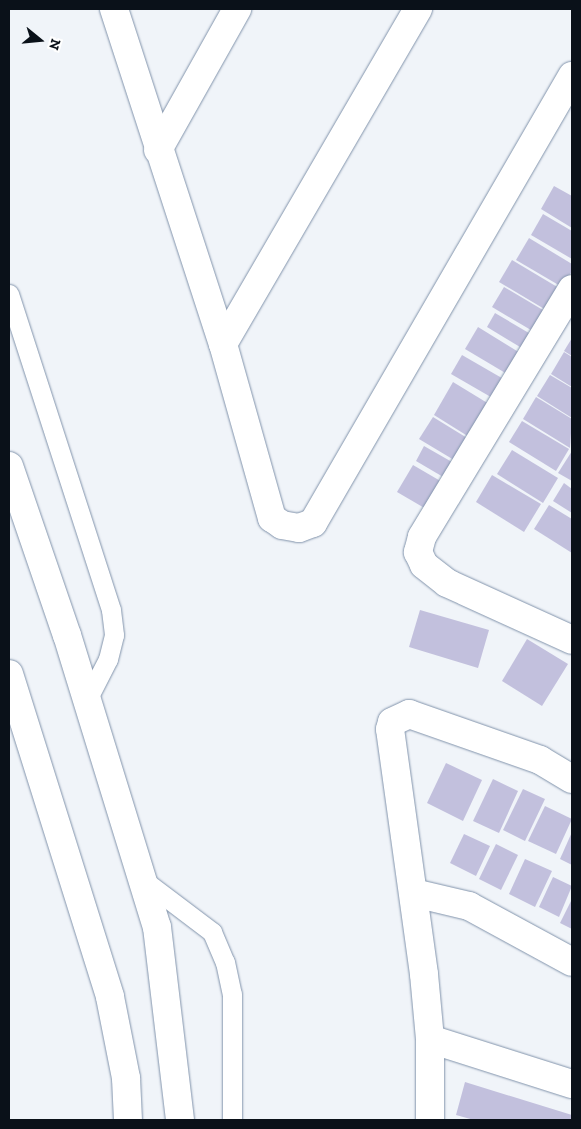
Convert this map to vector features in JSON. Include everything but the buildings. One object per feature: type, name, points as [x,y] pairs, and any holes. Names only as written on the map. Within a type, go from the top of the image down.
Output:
[{"type":"street","points":[[114,9],[158,150],[223,344],[272,518],[282,526],[299,528],[313,523],[572,76]]},
{"type":"street","points":[[158,150],[237,9]]},
{"type":"street","points":[[223,344],[418,9]]},
{"type":"street","points":[[568,629],[447,583],[424,564],[418,552],[422,537],[572,290]]},
{"type":"street","points":[[9,466],[87,700],[157,927],[176,1067],[180,1120]]},
{"type":"street","points":[[9,674],[110,997],[126,1078],[128,1120]]},
{"type":"street","points":[[430,1120],[430,1039],[414,893],[390,729],[392,722],[400,716],[409,714],[540,760],[572,779]]},
{"type":"street","points":[[414,893],[469,906],[572,962]]},
{"type":"street","points":[[430,1039],[572,1084]]},
{"type":"lane","points":[[9,294],[111,610],[114,635],[108,659],[87,700]]},
{"type":"lane","points":[[142,879],[212,932],[225,962],[232,994],[232,1120]]}]
